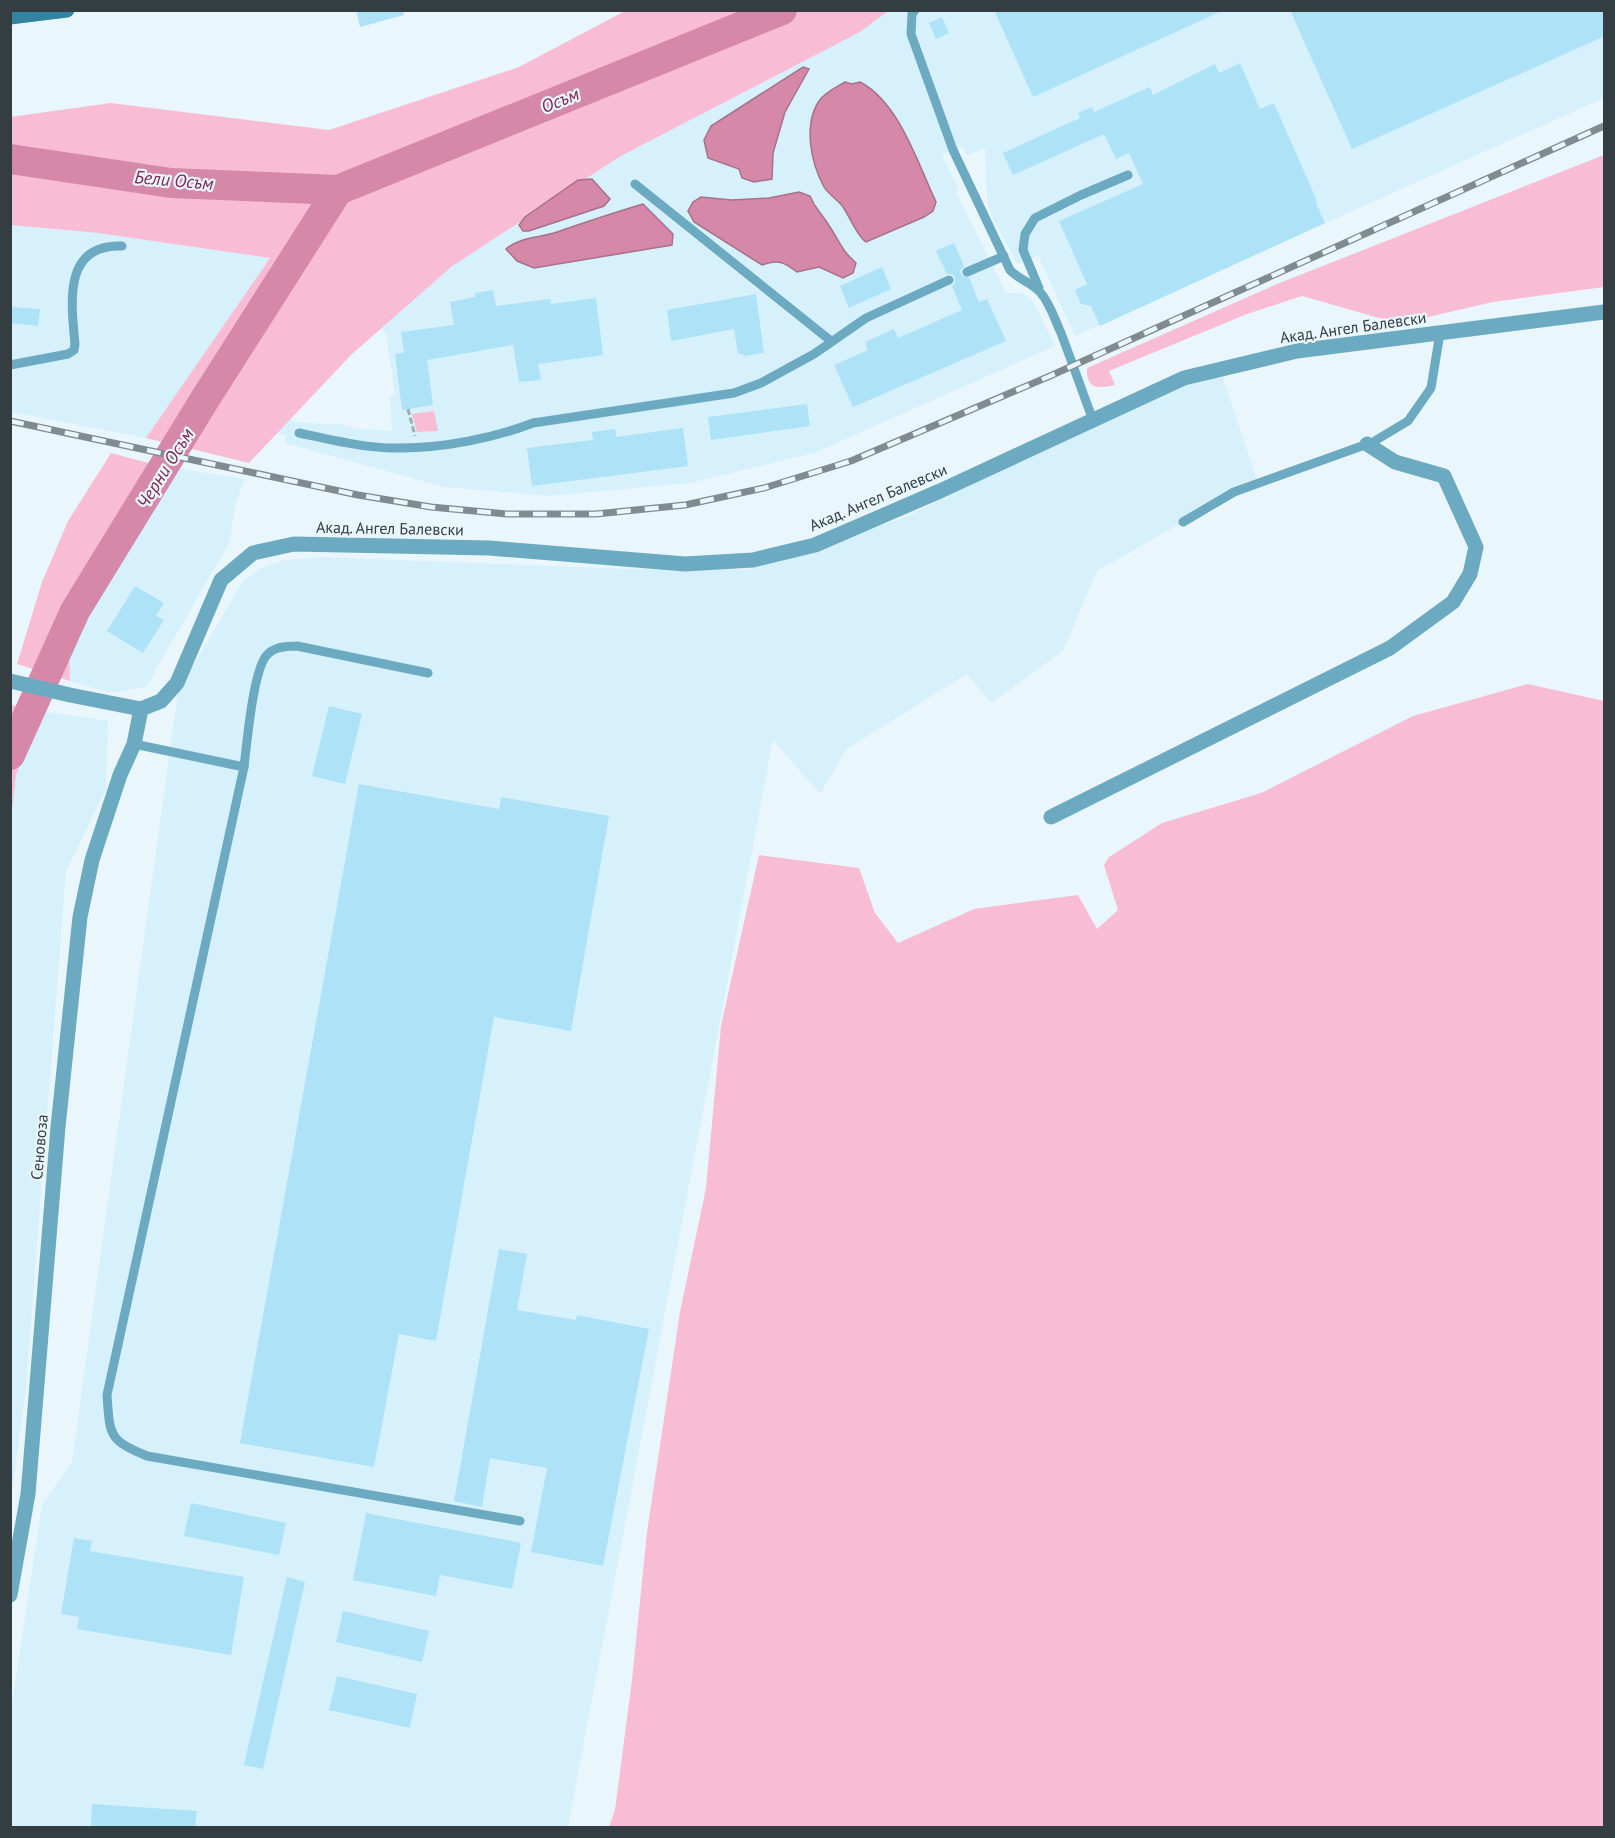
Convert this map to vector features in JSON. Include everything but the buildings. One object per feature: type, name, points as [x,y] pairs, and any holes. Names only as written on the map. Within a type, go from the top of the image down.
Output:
[{"type":"main road","points":[[10,17],[67,10]]},
{"type":"street","name":"Акад. Ангел Балевски","points":[[141,709],[161,701],[177,683],[221,580],[253,553],[294,543],[489,548],[685,564],[753,560],[815,545],[940,491],[1184,378],[1297,351],[1605,312]]},
{"type":"street","points":[[1051,817],[1390,648],[1453,602],[1470,574],[1476,547],[1444,476],[1395,462],[1367,444]]},
{"type":"street","points":[[10,681],[141,709]]},
{"type":"street","name":"Сеновоза","points":[[10,1595],[29,1483],[58,1127],[80,917],[92,860],[120,775],[134,744],[141,709]]},
{"type":"lane","points":[[915,10],[912,14],[911,34],[953,150],[1010,270],[1017,278],[1030,283],[1041,293]]},
{"type":"lane","points":[[1093,420],[1057,325],[1023,250],[1025,234],[1035,218],[1128,175]]},
{"type":"lane","points":[[635,184],[831,341]]},
{"type":"lane","points":[[10,365],[68,354],[74,350],[73,291],[78,271],[90,251],[100,247],[122,246]]},
{"type":"lane","points":[[967,273],[1004,256]]},
{"type":"lane","points":[[299,433],[343,442],[400,448],[418,447],[503,434],[533,423],[735,393],[760,383],[814,354],[866,318],[949,280]]},
{"type":"lane","points":[[1183,522],[1234,492],[1367,444],[1408,421],[1431,388],[1440,333]]},
{"type":"lane","points":[[428,673],[297,646],[277,648],[267,655],[258,670],[243,767],[107,1395],[110,1428],[122,1446],[147,1455],[520,1521]]},
{"type":"lane","points":[[134,744],[243,767]]},
{"type":"path","points":[[408,409],[418,447]]},
{"type":"shaded area","points":[[625,11],[888,11],[860,32],[619,157],[451,267],[351,355],[249,463],[146,438],[270,258],[98,233],[11,225],[10,117],[111,103],[329,130],[519,67]]},
{"type":"shaded area","points":[[874,11],[1604,11],[1604,98],[1075,336],[1038,256],[1017,264],[993,219],[987,201],[985,148],[967,155],[963,147],[942,154],[958,188],[957,195],[1006,293],[1021,293],[1033,301],[1055,346],[814,453],[690,483],[549,496],[444,487],[285,443],[286,436],[269,429],[384,308],[564,177]],"holes":[[[809,69],[785,112],[773,153],[771,179],[742,178],[739,169]],[[845,82],[852,84],[860,238],[853,222],[839,202],[824,188],[813,158],[809,125],[819,100]],[[799,192],[828,224],[845,253],[856,263],[834,275],[819,267],[797,272],[784,262],[773,261],[714,197],[732,200],[769,198]],[[643,204],[673,234],[672,245],[653,250],[533,236],[550,234]],[[380,323],[386,335],[395,395],[390,396],[392,431],[291,420],[290,411]]]},
{"type":"shaded area","points":[[803,67],[809,69],[785,112],[773,153],[772,179],[754,182],[742,178],[739,169],[708,158],[704,140],[711,126]]},
{"type":"shaded area","points":[[845,82],[852,84],[860,82],[874,91],[886,104],[906,135],[936,202],[933,211],[924,217],[866,242],[843,207],[824,187],[812,156],[810,132],[814,111],[821,98]]},
{"type":"shaded area","points":[[1604,155],[1604,287],[1493,302],[1411,321],[1386,320],[1302,296],[1247,314],[1109,371],[1115,385],[1098,387],[1088,380],[1087,368],[1277,284]]},
{"type":"shaded area","points":[[592,179],[610,199],[604,206],[523,231],[519,225],[525,217],[578,180]]},
{"type":"shaded area","points":[[799,192],[810,196],[843,249],[856,263],[853,273],[843,278],[819,267],[797,272],[781,263],[772,262],[762,265],[694,222],[688,211],[693,202],[701,197],[732,200],[769,198]]},
{"type":"shaded area","points":[[643,204],[673,234],[672,245],[534,268],[517,261],[506,249],[523,240],[554,233]]},
{"type":"shaded area","points":[[10,225],[98,233],[270,258],[146,438],[11,412]]},
{"type":"shaded area","points":[[1221,372],[1258,483],[1097,571],[1063,651],[991,703],[967,674],[847,749],[820,794],[773,740],[568,1827],[11,1828],[11,1710],[42,1505],[72,1462],[178,691],[244,580],[261,568],[284,560],[323,557],[632,569],[747,570],[906,517],[1124,407]]},
{"type":"shaded area","points":[[434,411],[438,431],[417,432],[412,414]]},
{"type":"shaded area","points":[[111,453],[156,465],[106,537],[69,644],[70,681],[17,664],[42,582],[68,521]]},
{"type":"shaded area","points":[[156,465],[245,479],[236,503],[229,543],[146,687],[110,693],[70,681],[69,644],[106,537]]},
{"type":"shaded area","points":[[1528,684],[1604,701],[1604,1827],[609,1827],[615,1810],[632,1680],[647,1532],[680,1312],[706,1188],[721,1026],[759,855],[859,868],[875,913],[898,943],[974,909],[1078,895],[1097,929],[1118,910],[1104,865],[1109,857],[1162,823],[1261,793],[1413,716]]},
{"type":"shaded area","points":[[11,705],[41,711],[16,775],[11,819]]},
{"type":"shaded area","points":[[41,711],[108,721],[106,789],[66,871],[26,1388],[11,1499],[10,819],[16,775]]},
{"type":"waterway","name":"Осъм","points":[[10,159],[171,183],[338,190],[782,10]]},
{"type":"waterway","name":"Черни Осъм","points":[[10,755],[75,611],[205,399],[338,190]]},
{"type":"railway","points":[[10,421],[358,495],[431,507],[507,514],[596,514],[685,505],[764,488],[851,461],[1050,376],[1604,126]]},
{"type":"water label","name":"Бели Осъм","points":[[174,180]]}]
